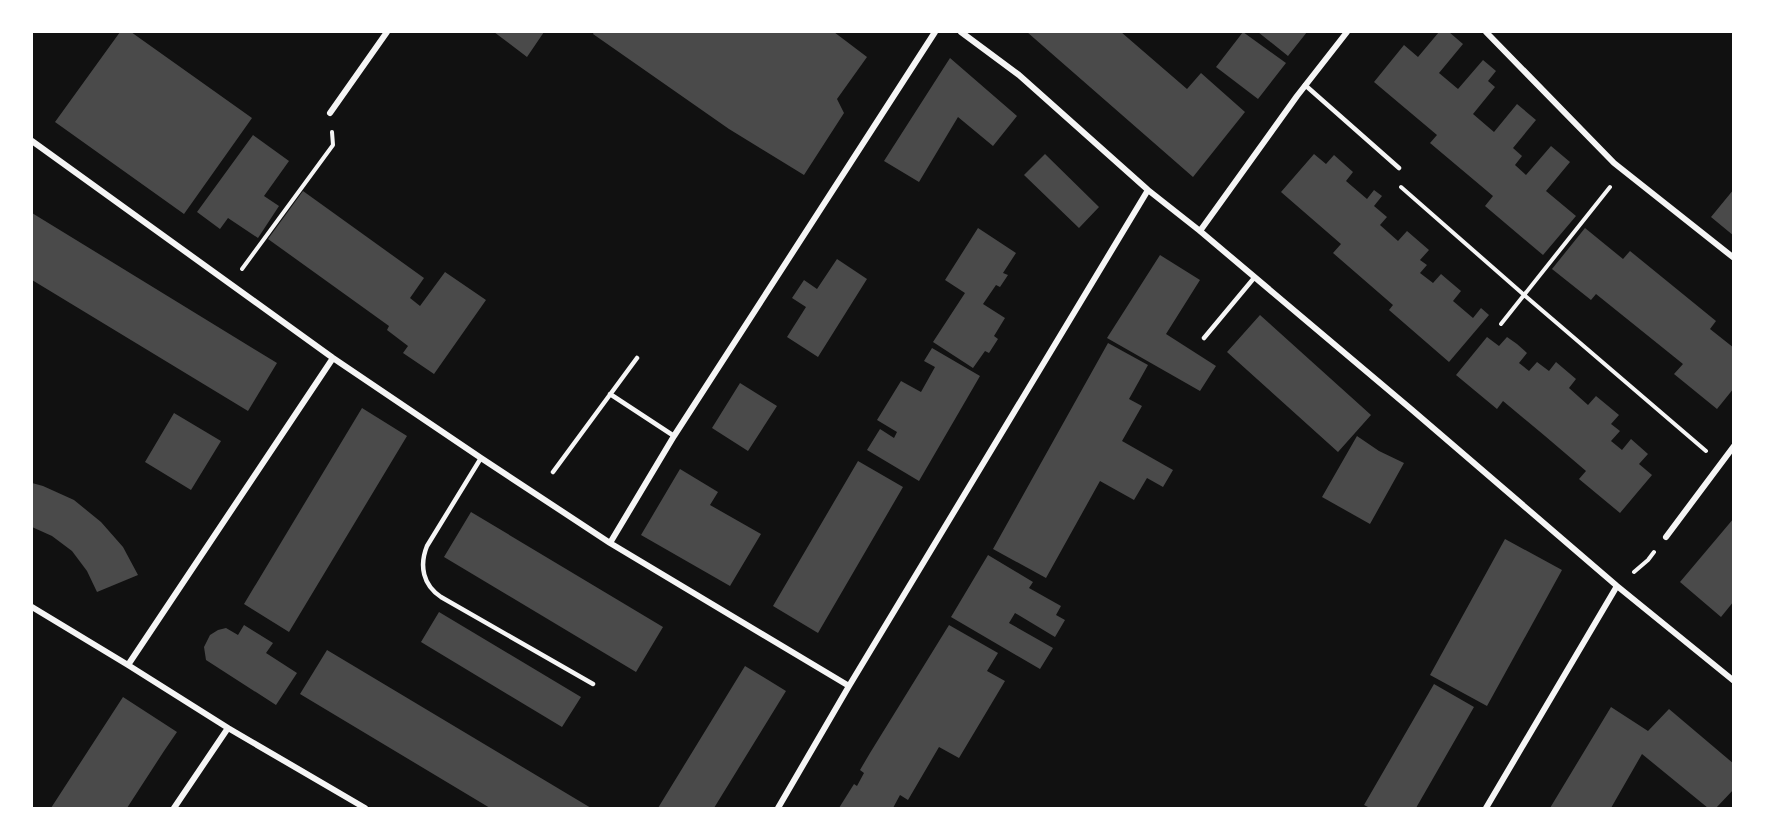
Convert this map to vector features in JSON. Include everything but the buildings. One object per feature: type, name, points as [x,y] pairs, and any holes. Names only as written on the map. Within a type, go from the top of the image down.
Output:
[{"type":"street","points":[[330,113],[387,32]]},
{"type":"street","points":[[610,543],[674,436],[935,32]]},
{"type":"street","points":[[961,32],[1019,75],[1148,190],[1200,231],[1617,586],[1734,681]]},
{"type":"street","points":[[1200,231],[1305,85],[1347,32]]},
{"type":"street","points":[[1486,32],[1614,163],[1734,258]]},
{"type":"street","points":[[32,141],[333,358],[480,458],[610,543],[849,686]]},
{"type":"street","points":[[778,808],[1148,190]]},
{"type":"street","points":[[128,665],[333,358]]},
{"type":"street","points":[[1666,537],[1734,447]]},
{"type":"street","points":[[1486,808],[1617,586]]},
{"type":"street","points":[[32,607],[228,728],[365,808]]},
{"type":"street","points":[[174,808],[228,728]]},
{"type":"lane","points":[[1305,85],[1399,168]]},
{"type":"lane","points":[[1204,338],[1254,278]]},
{"type":"lane","points":[[553,472],[637,358]]},
{"type":"lane","points":[[610,394],[674,436]]},
{"type":"lane","points":[[480,458],[427,546],[422,560],[426,581],[441,597],[593,684]]},
{"type":"path","points":[[231,284],[333,145],[330,113]]},
{"type":"path","points":[[1392,161],[1390,176],[1720,463]]},
{"type":"path","points":[[1501,324],[1623,170]]},
{"type":"path","points":[[1617,586],[1648,560],[1666,537]]}]
